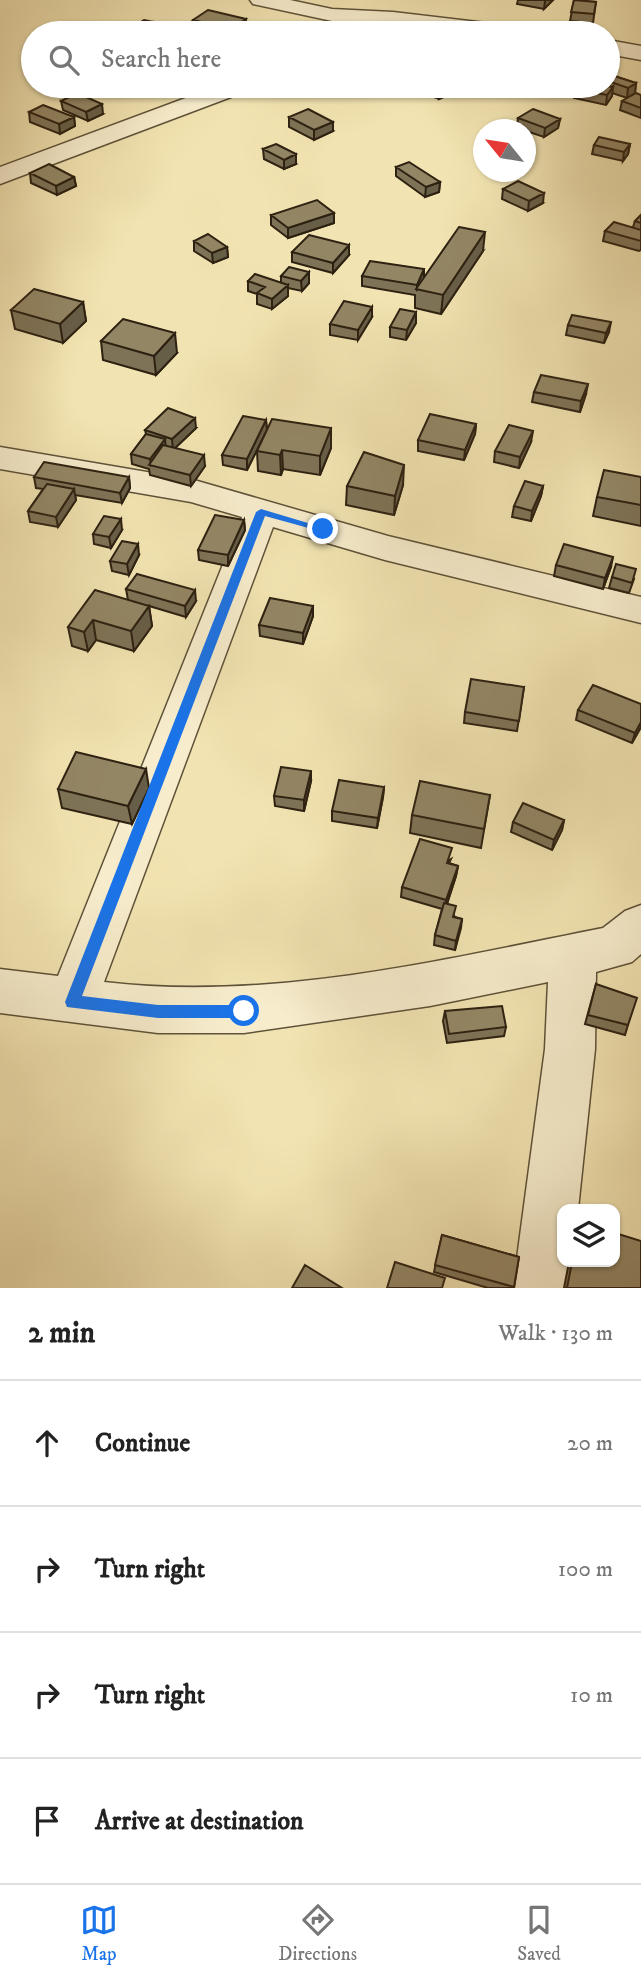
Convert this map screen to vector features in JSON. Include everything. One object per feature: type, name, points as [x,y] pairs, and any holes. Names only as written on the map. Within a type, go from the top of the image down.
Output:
[{"type":"street","points":[[260,0],[335,7],[417,21]]},
{"type":"street","points":[[322,21],[335,7]]},
{"type":"street","points":[[620,49],[641,53]]},
{"type":"street","points":[[0,176],[207,98]]},
{"type":"street","points":[[0,458],[194,491],[452,566],[641,610]]},
{"type":"street","points":[[72,1002],[261,512]]},
{"type":"street","points":[[0,992],[158,1011],[244,1011],[417,986],[615,947],[641,925]]},
{"type":"street","points":[[541,1288],[570,1049],[573,954]]},
{"type":"building","points":[[574,0],[596,2],[594,14],[571,12]]},
{"type":"building","points":[[208,10],[246,19],[243,21],[193,20]]},
{"type":"building","points":[[620,78],[636,83],[628,88],[620,85]]},
{"type":"building","points":[[636,93],[641,95],[641,108],[622,101]]},
{"type":"building","points":[[67,98],[88,98],[102,104],[86,112],[61,101]]},
{"type":"building","points":[[43,105],[74,117],[59,124],[29,112]]},
{"type":"building","points":[[308,109],[333,122],[314,130],[289,117]]},
{"type":"building","points":[[533,109],[560,119],[545,128],[536,125],[536,119],[518,118]]},
{"type":"building","points":[[599,137],[630,144],[624,152],[594,145]]},
{"type":"building","points":[[276,144],[296,154],[284,160],[263,149]]},
{"type":"building","points":[[409,162],[440,182],[426,187],[396,167]]},
{"type":"building","points":[[49,164],[74,177],[56,186],[30,173]]},
{"type":"building","points":[[520,182],[544,193],[529,201],[503,189]]},
{"type":"building","points":[[317,200],[334,213],[288,228],[271,215]]},
{"type":"building","points":[[614,222],[641,230],[641,241],[605,231]]},
{"type":"building","points":[[459,227],[485,232],[443,295],[416,289]]},
{"type":"building","points":[[208,234],[227,247],[212,253],[194,241]]},
{"type":"building","points":[[309,235],[349,245],[333,263],[292,252]]},
{"type":"building","points":[[370,261],[424,269],[417,285],[362,276]]},
{"type":"building","points":[[289,267],[309,272],[301,281],[281,276]]},
{"type":"building","points":[[255,274],[288,285],[272,299],[257,293],[265,287],[248,281]]},
{"type":"building","points":[[34,289],[83,302],[60,324],[11,310]]},
{"type":"building","points":[[344,301],[372,307],[358,330],[330,324]]},
{"type":"building","points":[[400,309],[416,312],[407,330],[390,327]]},
{"type":"building","points":[[572,315],[611,322],[606,333],[568,325]]},
{"type":"building","points":[[123,319],[175,333],[154,356],[101,341]]},
{"type":"building","points":[[541,375],[588,384],[581,401],[534,392]]},
{"type":"building","points":[[168,408],[195,418],[172,439],[145,430]]},
{"type":"building","points":[[430,414],[476,424],[465,450],[418,440]]},
{"type":"building","points":[[243,416],[266,420],[247,459],[222,455]]},
{"type":"building","points":[[272,419],[331,428],[320,456],[282,450],[280,455],[257,451]]},
{"type":"building","points":[[509,425],[533,431],[520,457],[495,451]]},
{"type":"building","points":[[146,434],[165,439],[150,459],[131,454]]},
{"type":"building","points":[[163,445],[204,455],[190,475],[149,465]]},
{"type":"building","points":[[364,452],[404,465],[395,496],[347,486]]},
{"type":"building","points":[[44,462],[129,477],[120,493],[34,477]]},
{"type":"building","points":[[604,470],[641,477],[641,505],[597,497]]},
{"type":"building","points":[[525,481],[543,486],[532,511],[514,506]]},
{"type":"building","points":[[47,484],[74,489],[56,517],[28,511]]},
{"type":"building","points":[[215,515],[244,520],[228,555],[198,550]]},
{"type":"building","points":[[104,516],[121,519],[109,537],[93,534]]},
{"type":"building","points":[[122,541],[138,544],[127,564],[110,561]]},
{"type":"building","points":[[564,544],[613,557],[605,578],[556,565]]},
{"type":"building","points":[[616,564],[636,569],[632,583],[612,577]]},
{"type":"building","points":[[137,574],[195,590],[185,606],[126,589]]},
{"type":"building","points":[[95,590],[149,606],[131,631],[93,620],[84,632],[68,627]]},
{"type":"building","points":[[270,598],[313,606],[303,633],[259,625]]},
{"type":"building","points":[[471,679],[524,687],[519,721],[465,712]]},
{"type":"building","points":[[593,685],[641,704],[641,722],[635,733],[578,710]]},
{"type":"building","points":[[76,752],[146,769],[128,806],[58,789]]},
{"type":"building","points":[[281,767],[311,771],[304,800],[274,796]]},
{"type":"building","points":[[339,780],[384,787],[378,818],[332,811]]},
{"type":"building","points":[[420,781],[490,795],[484,829],[412,815]]},
{"type":"building","points":[[523,803],[564,820],[554,840],[513,822]]},
{"type":"building","points":[[420,839],[452,848],[447,863],[458,866],[446,900],[402,887]]},
{"type":"building","points":[[444,903],[456,906],[453,917],[462,919],[456,941],[435,935]]},
{"type":"building","points":[[596,984],[637,998],[628,1025],[588,1015]]},
{"type":"building","points":[[502,1006],[506,1027],[449,1034],[445,1011]]},
{"type":"building","points":[[442,1235],[519,1257],[514,1287],[435,1265]]},
{"type":"building","points":[[620,1235],[641,1241],[641,1288],[567,1288],[571,1267],[620,1267]]},
{"type":"building","points":[[395,1262],[445,1278],[442,1288],[387,1288]]},
{"type":"building","points":[[305,1265],[342,1288],[292,1288]]},
{"type":"route","points":[[244,1011],[158,1011],[72,1002],[261,512],[323,529]]}]
